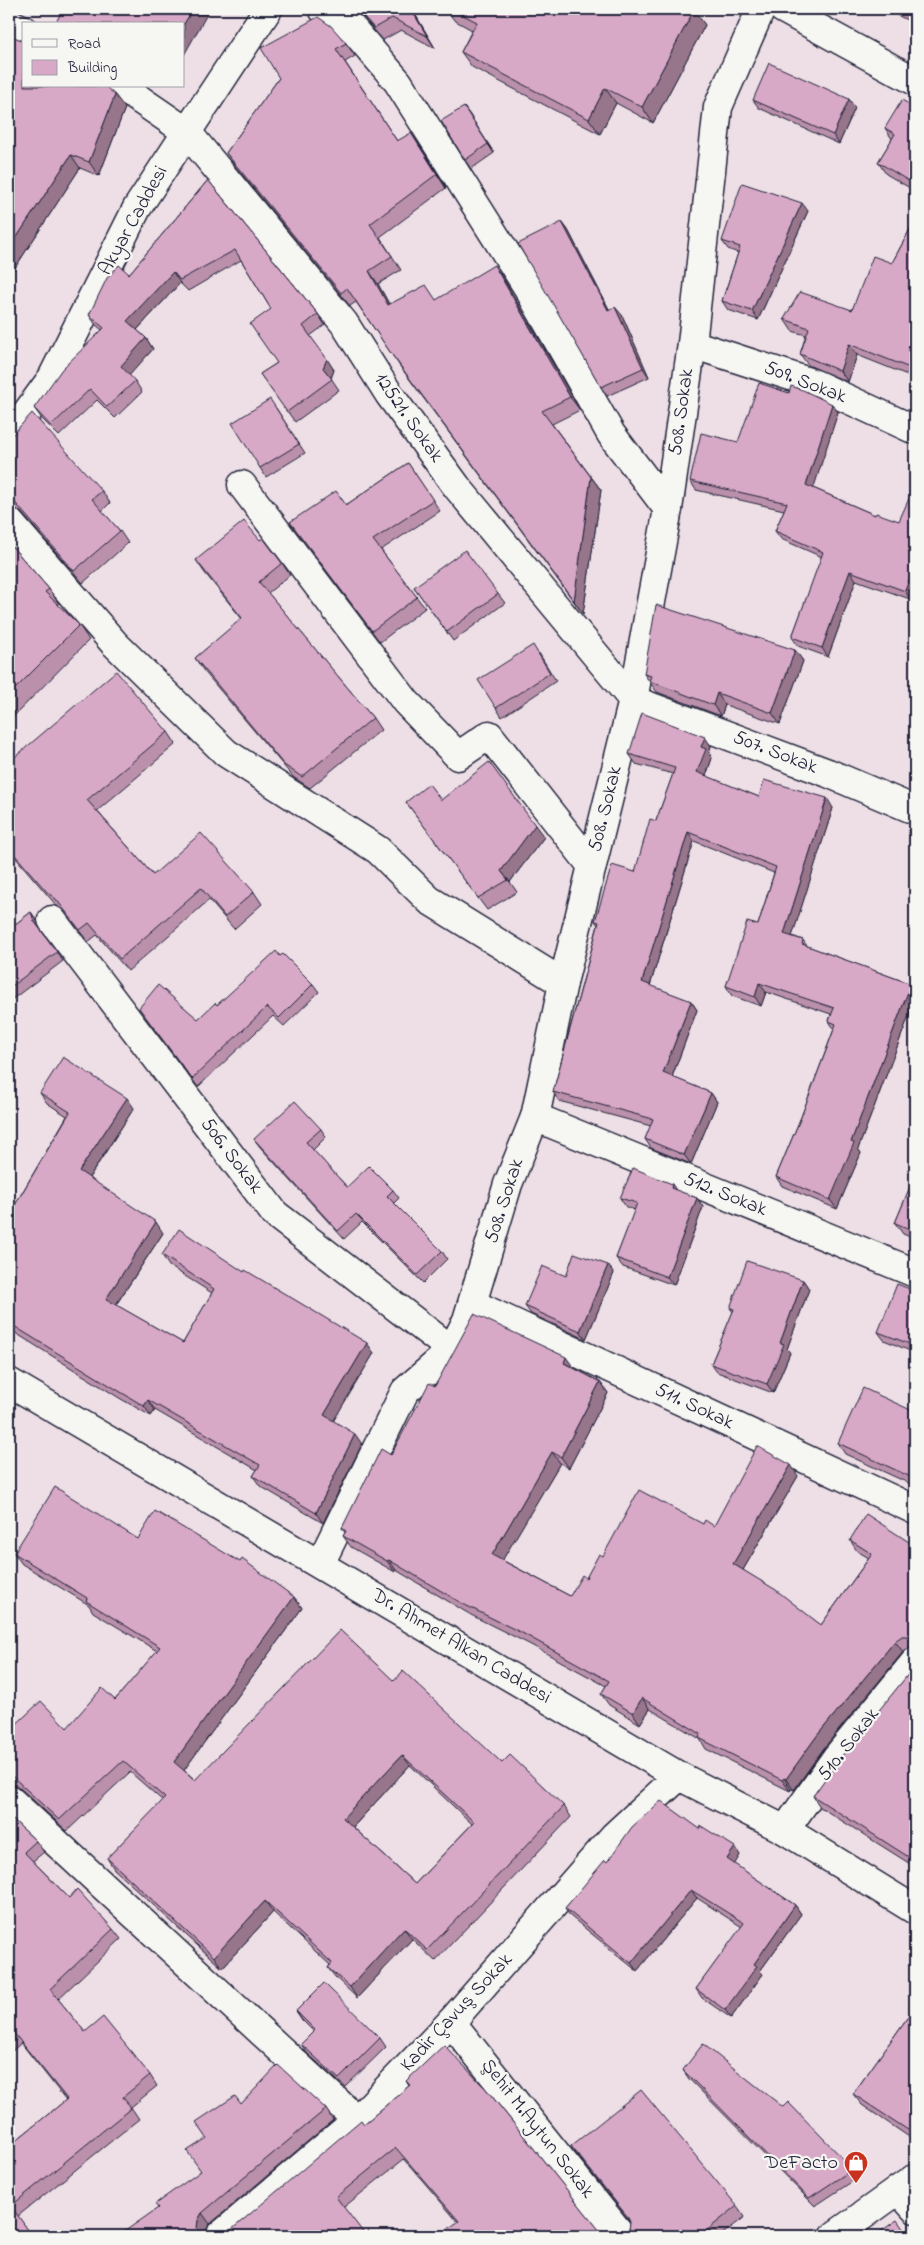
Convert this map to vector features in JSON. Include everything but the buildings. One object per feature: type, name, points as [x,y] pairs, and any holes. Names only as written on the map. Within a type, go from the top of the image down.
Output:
[{"type":"street","name":"Akyar Caddesi","points":[[9,437],[52,378],[137,208],[268,9]]},
{"type":"street","points":[[323,9],[351,28],[398,82],[528,288],[610,434],[668,509]]},
{"type":"street","name":"508. Sokak","points":[[320,1564],[405,1391],[452,1350],[473,1304],[508,1184],[535,1117],[563,983],[633,700],[668,509],[692,344],[718,108],[762,9]]},
{"type":"street","points":[[783,9],[915,81]]},
{"type":"street","points":[[9,23],[22,29]]},
{"type":"street","name":"12521. Sokak","points":[[123,88],[187,132],[344,323],[389,394],[457,487],[633,700]]},
{"type":"street","name":"509. Sokak","points":[[692,344],[815,384],[915,430]]},
{"type":"street","points":[[242,484],[406,702],[458,756],[489,735],[592,866]]},
{"type":"street","points":[[9,522],[114,643],[226,753],[378,850],[429,900],[563,983]]},
{"type":"street","name":"507. Sokak","points":[[633,700],[828,773],[915,810]]},
{"type":"street","name":"506. Sokak","points":[[52,920],[275,1214],[452,1350]]},
{"type":"street","name":"512. Sokak","points":[[535,1117],[915,1273]]},
{"type":"street","name":"511. Sokak","points":[[473,1304],[915,1510]]},
{"type":"street","name":"Dr. Ahmet Alkan Caddesi","points":[[9,1382],[679,1776],[785,1830],[915,1910]]},
{"type":"street","name":"510. Sokak","points":[[785,1830],[836,1758],[915,1662]]},
{"type":"street","name":"Kadir Çavuş Sokak","points":[[220,2236],[356,2120],[452,2022],[614,1836],[679,1776]]},
{"type":"street","points":[[9,1798],[356,2120]]},
{"type":"street","name":"Şehit M.Aytun Sokak","points":[[452,2022],[622,2236]]},
{"type":"street","points":[[834,2236],[909,2192]]},
{"type":"place","name":"DeFacto","points":[[856,2184]]}]
